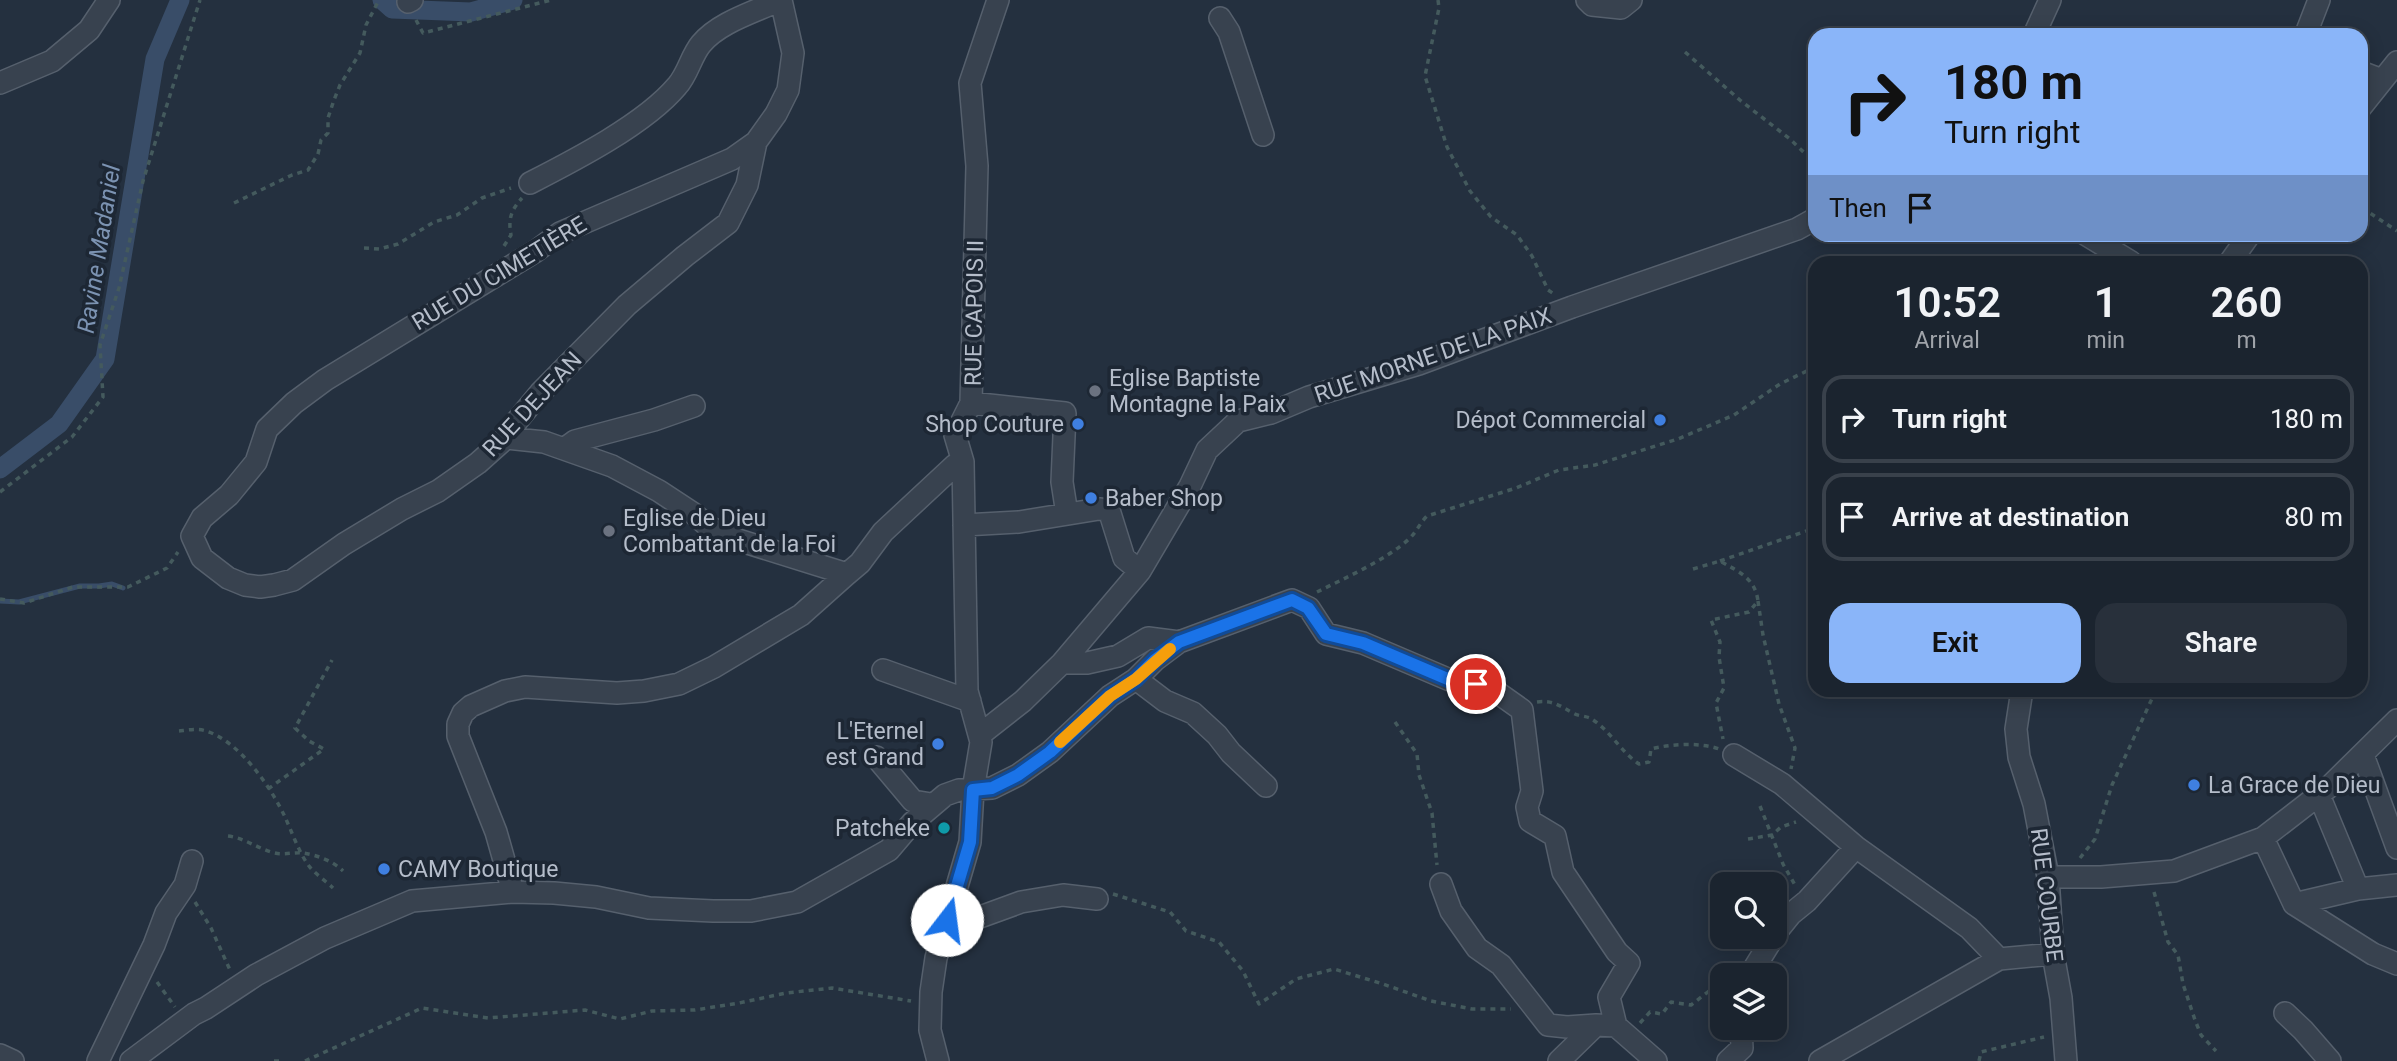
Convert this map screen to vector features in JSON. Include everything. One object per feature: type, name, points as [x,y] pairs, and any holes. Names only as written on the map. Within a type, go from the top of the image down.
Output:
[{"type":"street","points":[[0,83],[52,61],[89,30],[109,0]]},
{"type":"street","points":[[530,183],[582,156],[648,112],[678,85],[701,44],[723,26],[780,0]]},
{"type":"street","name":"RUE DU CIMETIÈRE","points":[[192,536],[202,518],[229,495],[256,462],[267,429],[295,404],[352,362],[536,251],[560,233],[732,159],[756,142],[776,114],[788,90],[793,53],[780,0]]},
{"type":"street","name":"RUE CAPOIS II","points":[[938,1061],[930,1030],[936,958],[970,842],[973,790],[981,734],[967,691],[963,462],[956,435],[971,403],[977,166],[970,83],[998,0]]},
{"type":"street","points":[[1587,0],[1592,5],[1621,8],[1631,0]]},
{"type":"street","points":[[2037,28],[2050,0]]},
{"type":"street","points":[[2308,28],[2319,0]]},
{"type":"street","points":[[1220,18],[1230,32],[1263,135]]},
{"type":"street","points":[[2368,98],[2397,62]]},
{"type":"street","points":[[2368,75],[2382,80]]},
{"type":"street","name":"RUE DEJEAN","points":[[192,536],[202,558],[212,568],[237,581],[260,587],[293,580],[344,544],[438,491],[478,463],[506,438],[540,393],[618,314],[728,223],[747,185],[756,142]]},
{"type":"street","name":"RUE MORNE DE LA PAIX","points":[[981,734],[1023,701],[1062,663],[1140,571],[1207,450],[1238,421],[1271,413],[1309,397],[1419,364],[1762,241],[1808,222]]},
{"type":"street","points":[[2098,242],[2121,256]]},
{"type":"street","points":[[971,403],[1065,412],[1062,482],[1067,514]]},
{"type":"street","points":[[564,449],[575,441],[654,420],[694,406]]},
{"type":"street","points":[[506,438],[544,442],[612,466],[659,491],[709,527],[738,540],[847,574]]},
{"type":"street","points":[[513,892],[496,832],[458,736],[458,724],[471,706],[505,691],[525,687],[617,693],[644,691],[679,684],[714,667],[801,615],[860,563],[883,531],[954,464],[963,462]]},
{"type":"street","points":[[964,525],[1019,522],[1100,509],[1109,510],[1124,558],[1140,571]]},
{"type":"street","points":[[131,1061],[194,1014],[256,975],[325,938],[412,901],[513,892],[596,897],[649,908],[713,911],[751,911],[797,902],[889,850],[912,823],[944,795],[959,790],[992,788],[1018,775],[1050,752],[1110,696],[1136,679],[1179,642],[1292,600],[1308,608],[1326,634],[1363,643],[1457,683],[1491,688],[1522,710],[1532,791],[1527,807],[1530,821],[1555,836],[1563,872],[1617,952],[1629,963],[1609,996],[1606,1026],[1563,1058],[1548,1025],[1501,965],[1478,948],[1451,911],[1441,884]]},
{"type":"street","points":[[1062,663],[1087,663],[1118,656],[1148,638],[1179,642]]},
{"type":"street","points":[[883,670],[970,701]]},
{"type":"street","points":[[1136,679],[1165,701],[1193,713],[1266,786]]},
{"type":"street","name":"RUE COURBE","points":[[2021,697],[2016,729],[2019,757],[2057,876],[2053,954],[2061,998],[2066,1061]]},
{"type":"street","points":[[2057,876],[2101,877],[2174,871],[2263,838],[2319,795],[2394,727]]},
{"type":"street","points":[[1734,755],[1782,784],[1856,847],[1969,928],[1999,959]]},
{"type":"street","points":[[2363,755],[2397,848]]},
{"type":"street","points":[[876,757],[913,801],[932,804]]},
{"type":"street","points":[[2319,795],[2358,889]]},
{"type":"street","points":[[2263,838],[2294,904],[2373,954],[2397,964]]},
{"type":"street","points":[[1787,919],[1856,847]]},
{"type":"street","points":[[98,1061],[154,945],[166,913],[185,885],[192,861]]},
{"type":"street","points":[[2294,904],[2358,889],[2397,885]]},
{"type":"street","points":[[947,920],[979,917],[1021,902],[1063,895],[1097,899]]},
{"type":"street","points":[[1828,1058],[1999,959],[2053,954]]},
{"type":"street","points":[[2285,1013],[2304,1030],[2330,1061]]},
{"type":"street","points":[[1548,1025],[1606,1026],[1635,1042],[1656,1061]]},
{"type":"street","points":[[1728,1061],[1742,1048],[1742,1040]]},
{"type":"street","points":[[0,1055],[13,1061]]},
{"type":"path","points":[[0,492],[72,437],[103,397],[100,345],[119,288],[143,181],[183,48],[201,0]]},
{"type":"path","points":[[234,203],[308,170],[318,154],[321,141],[328,134],[328,118],[334,100],[360,53],[366,25],[379,0]]},
{"type":"path","points":[[410,1],[422,33],[551,0]]},
{"type":"path","points":[[1438,0],[1440,8],[1425,76],[1447,147],[1477,200],[1491,217],[1517,235],[1532,256],[1548,290],[1572,307]]},
{"type":"path","points":[[1685,52],[1808,156]]},
{"type":"path","points":[[364,248],[398,244],[434,222],[457,215],[482,198],[530,183]]},
{"type":"path","points":[[505,269],[503,248],[511,235],[508,221],[530,183]]},
{"type":"path","points":[[2368,213],[2397,231]]},
{"type":"path","points":[[1299,603],[1399,546],[1412,536],[1418,524],[1427,516],[1516,488],[1559,470],[1595,465],[1678,439],[1734,415],[1780,384],[1808,370]]},
{"type":"path","points":[[1693,569],[1808,530]]},
{"type":"path","points":[[0,600],[24,603],[73,587],[128,587],[167,568],[192,536]]},
{"type":"path","points":[[1720,561],[1756,588],[1763,635],[1779,704],[1795,748],[1792,766],[1782,784]]},
{"type":"path","points":[[1734,755],[1721,736],[1716,703],[1724,688],[1719,657],[1720,642],[1711,620],[1749,612],[1758,601]]},
{"type":"path","points":[[268,789],[324,750],[295,728],[332,660]]},
{"type":"path","points":[[2057,876],[2095,839],[2112,785],[2153,697]]},
{"type":"path","points":[[1522,710],[1535,702],[1549,701],[1575,715],[1589,718],[1639,764],[1649,762],[1650,750],[1660,747],[1711,746],[1734,755]]},
{"type":"path","points":[[1395,722],[1416,754],[1419,775],[1432,813],[1434,850],[1441,884]]},
{"type":"path","points":[[179,731],[204,729],[223,738],[242,755],[285,816],[308,865],[333,888]]},
{"type":"path","points":[[1760,806],[1790,879],[1807,901]]},
{"type":"path","points":[[1748,839],[1772,835],[1781,827],[1804,819]]},
{"type":"path","points":[[228,836],[240,838],[278,854],[303,853],[336,864],[343,871]]},
{"type":"path","points":[[2153,873],[2152,886],[2168,942],[2178,955],[2183,984],[2195,1020],[2201,1035],[2216,1051]]},
{"type":"path","points":[[185,885],[211,928],[231,972],[242,985]]},
{"type":"path","points":[[1097,899],[1115,894],[1170,912],[1186,931],[1219,942],[1243,971],[1259,1004],[1296,979],[1334,969],[1441,1003],[1472,1009],[1535,1008]]},
{"type":"path","points":[[141,973],[151,975],[175,1007],[194,1014]]},
{"type":"path","points":[[305,1061],[422,1008],[488,1018],[585,1010],[620,1019],[652,1011],[695,1010],[786,993],[832,988],[931,1004]]},
{"type":"path","points":[[1635,1042],[1641,1021],[1650,1012],[1662,1014],[1671,1002],[1691,1005],[1710,990]]},
{"type":"path","points":[[1979,1061],[1981,1052],[2064,1032]]},
{"type":"path","points":[[274,1061],[282,1061]]},
{"type":"waterway","name":"Ravine Madaniel","points":[[0,469],[59,424],[105,359],[155,59],[180,0]]},
{"type":"waterway","name":"Ravine Madaniel","points":[[382,0],[392,9],[471,12],[513,0]]},
{"type":"waterway","points":[[0,601],[19,602],[80,586],[112,584],[123,588]]},
{"type":"slow traffic","points":[[1060,742],[1110,696],[1136,679],[1170,649]]},
{"type":"place","name":"Eglise Baptiste Montagne la Paix","points":[[1095,391]]},
{"type":"place","name":"Dépot Commercial","points":[[1660,420]]},
{"type":"place","name":"Shop Couture","points":[[1078,424]]},
{"type":"place","name":"Baber Shop","points":[[1091,498]]},
{"type":"place","name":"Eglise de Dieu Combattant de la Foi","points":[[609,531]]},
{"type":"place","name":"L'Eternel est Grand","points":[[938,744]]},
{"type":"place","name":"La Grace de Dieu","points":[[2194,785]]},
{"type":"place","name":"Patcheke","points":[[944,828]]},
{"type":"place","name":"CAMY Boutique","points":[[384,869]]},
{"type":"route","points":[[947,920],[970,842],[973,790],[992,788],[1018,775],[1050,752],[1110,696],[1136,679],[1155,660],[1179,642],[1199,633],[1292,600],[1308,608],[1326,634],[1363,643],[1457,683],[1476,684]]}]
